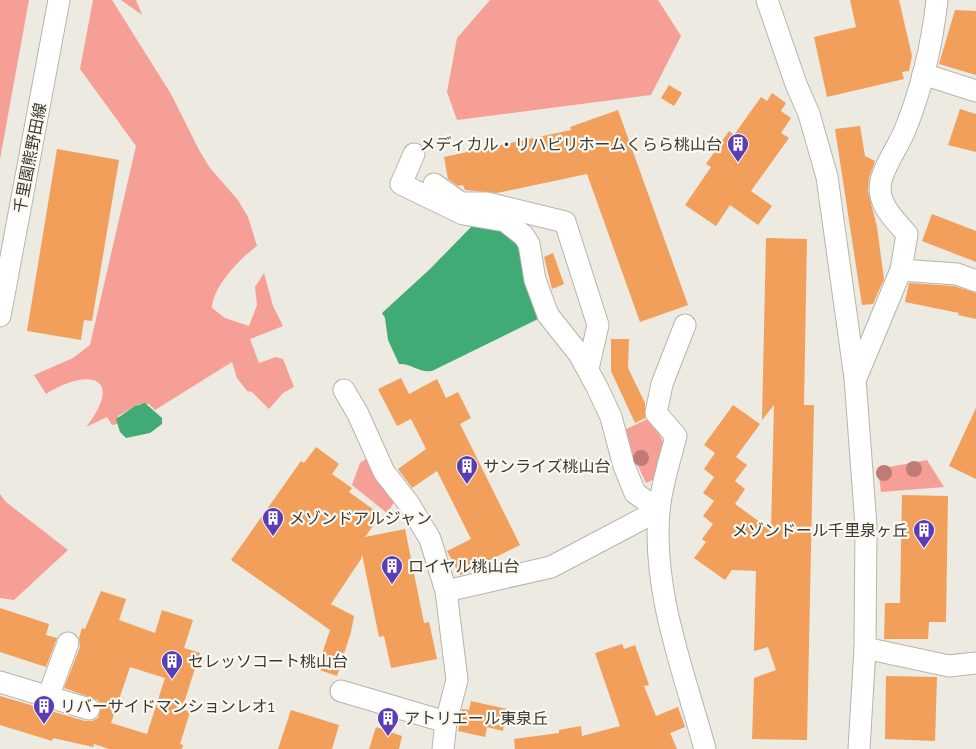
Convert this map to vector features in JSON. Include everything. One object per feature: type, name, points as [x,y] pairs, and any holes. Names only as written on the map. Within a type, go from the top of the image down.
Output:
[{"type":"street","name":"千里園熊野田線","points":[[0,316],[59,0]]},
{"type":"street","points":[[767,0],[796,84],[809,114],[827,178],[856,378],[866,526],[860,749]]},
{"type":"street","points":[[856,378],[901,270],[907,234],[885,209],[880,182],[906,129],[924,74],[931,48],[937,0]]},
{"type":"street","points":[[924,74],[976,91]]},
{"type":"street","points":[[414,154],[401,184],[463,214],[505,222],[524,236],[529,244],[535,280],[548,315],[579,354],[588,369],[610,417],[624,466],[635,493],[659,510]]},
{"type":"street","points":[[434,184],[461,203],[487,202],[565,222],[598,325],[588,369]]},
{"type":"street","points":[[901,270],[957,274],[976,280]]},
{"type":"street","points":[[685,325],[662,384],[656,414],[676,436],[659,510],[658,564],[668,614],[705,749]]},
{"type":"street","points":[[344,390],[358,414],[384,472],[409,504],[430,539],[446,591],[457,680],[446,722],[442,749]]},
{"type":"street","points":[[446,591],[551,566],[659,510]]},
{"type":"street","points":[[48,697],[68,643]]},
{"type":"street","points":[[864,648],[949,666],[976,663]]},
{"type":"street","points":[[0,682],[89,709]]},
{"type":"street","points":[[341,691],[446,722]]},
{"type":"shaded area","points":[[0,0],[29,0],[0,159]]},
{"type":"shaded area","points":[[93,0],[112,0],[171,94],[210,168],[238,200],[248,217],[257,246],[228,274],[213,300],[212,308],[225,318],[249,326],[257,305],[255,287],[264,273],[273,306],[283,326],[250,339],[259,363],[276,357],[283,359],[294,387],[283,393],[269,409],[252,392],[247,391],[237,378],[232,362],[155,410],[149,404],[139,404],[118,416],[117,424],[112,425],[107,417],[86,427],[97,410],[102,397],[102,387],[97,382],[88,379],[76,381],[46,394],[34,375],[73,358],[90,345],[136,146],[80,69]]},
{"type":"shaded area","points":[[121,0],[136,0],[142,15]]},
{"type":"shaded area","points":[[490,0],[658,0],[681,36],[651,95],[457,120],[447,92],[457,38]]},
{"type":"shaded area","points":[[473,225],[500,227],[520,241],[542,317],[432,371],[423,371],[399,364],[388,340],[385,318],[382,313],[430,269]]},
{"type":"shaded area","points":[[145,403],[162,418],[162,424],[150,433],[126,438],[120,432],[116,419],[135,406]]},
{"type":"shaded area","points":[[652,417],[665,447],[659,477],[646,483],[622,431]]},
{"type":"shaded area","points":[[366,459],[376,478],[395,501],[387,513],[352,485],[360,463]]},
{"type":"shaded area","points":[[927,460],[944,487],[881,492],[878,469]]},
{"type":"shaded area","points":[[0,494],[6,502],[68,550],[14,600],[0,598]]},
{"type":"building","points":[[850,0],[899,0],[912,56],[909,71],[902,72],[904,79],[827,97],[814,37],[856,27]]},
{"type":"building","points":[[955,10],[976,11],[976,75],[939,64]]},
{"type":"building","points":[[669,85],[682,93],[674,106],[661,98]]},
{"type":"building","name":"メディカル・リハビリホームくらら桃山台","points":[[772,93],[786,103],[781,111],[791,118],[781,133],[789,138],[751,191],[772,206],[758,225],[730,205],[716,226],[685,205],[711,167],[706,164],[729,131],[734,135],[761,97],[767,101]]},
{"type":"building","points":[[960,109],[976,114],[976,152],[948,145]]},
{"type":"building","points":[[618,110],[688,305],[640,322],[587,174],[497,193],[465,190],[463,185],[458,186],[448,179],[444,157],[571,130],[570,127]]},
{"type":"building","points":[[860,126],[865,156],[875,161],[869,178],[868,191],[877,227],[884,279],[873,304],[862,305],[835,129]]},
{"type":"building","points":[[57,149],[119,160],[92,321],[84,320],[81,340],[27,331]]},
{"type":"building","points":[[932,214],[976,231],[976,262],[922,241]]},
{"type":"building","points":[[766,238],[807,239],[804,405],[814,405],[807,740],[752,739],[754,678],[776,670],[768,647],[754,651],[756,571],[732,570],[725,580],[694,558],[706,542],[702,539],[713,524],[703,516],[714,501],[703,493],[714,477],[704,469],[715,453],[704,445],[733,405],[760,424],[736,457],[747,465],[735,481],[745,489],[735,504],[771,530],[774,405],[762,420]]},
{"type":"building","points":[[553,253],[564,284],[552,289],[544,257]]},
{"type":"building","points":[[909,283],[954,286],[976,293],[976,319],[958,315],[959,313],[905,302]]},
{"type":"building","points":[[611,339],[629,339],[628,368],[645,403],[645,418],[635,423],[611,371]]},
{"type":"building","name":"サンライズ桃山台","points":[[401,378],[409,394],[437,379],[446,398],[458,392],[471,418],[460,424],[520,545],[480,565],[481,569],[460,575],[447,551],[471,539],[437,471],[412,488],[398,469],[426,449],[411,419],[397,426],[378,389]]},
{"type":"building","points":[[976,408],[976,479],[949,466]]},
{"type":"building","points":[[316,447],[339,464],[332,474],[352,488],[349,492],[381,515],[365,537],[405,529],[424,623],[429,622],[437,659],[391,668],[384,636],[379,637],[362,554],[361,559],[331,604],[354,616],[337,676],[317,669],[330,630],[231,560],[301,461],[304,463]]},
{"type":"building","name":"メゾンドール千里泉ヶ丘","points":[[902,495],[948,496],[946,622],[929,622],[928,639],[884,639],[885,603],[900,603]]},
{"type":"building","points":[[101,591],[126,599],[119,620],[155,633],[162,610],[193,620],[184,648],[200,653],[182,709],[190,712],[180,744],[183,745],[182,749],[109,749],[94,744],[93,747],[53,738],[52,741],[0,725],[0,696],[85,721],[92,721],[98,718],[101,707],[98,700],[64,688],[80,647],[79,638],[82,628],[85,629]],"holes":[[[130,667],[165,678],[147,734],[111,723]]]},
{"type":"building","points":[[0,608],[49,624],[46,635],[57,638],[46,667],[0,652]]},
{"type":"building","points":[[622,644],[624,649],[635,645],[649,685],[644,686],[656,716],[678,707],[685,727],[670,733],[677,749],[515,749],[514,739],[559,733],[559,730],[581,726],[582,736],[620,726],[595,653]]},
{"type":"building","points":[[886,676],[937,677],[935,741],[885,739]]},
{"type":"building","points":[[471,701],[507,709],[503,731],[487,727],[485,737],[458,731],[462,709],[469,710]]},
{"type":"building","points":[[291,710],[339,725],[332,749],[278,749]]},
{"type":"building","name":"アトリエール東泉丘","points":[[376,727],[402,736],[399,749],[369,749]]},
{"type":"place","name":"メディカル・リハビリホームくらら桃山台","points":[[738,163]]},
{"type":"place","name":"サンライズ桃山台","points":[[467,485]]},
{"type":"place","name":"メゾンドアルジャン","points":[[273,537]]},
{"type":"place","name":"メゾンドール千里泉ヶ丘","points":[[924,549]]},
{"type":"place","name":"ロイヤル桃山台","points":[[392,585]]},
{"type":"place","name":"セレッソコート桃山台","points":[[172,680]]},
{"type":"place","name":"リバーサイドマンションレオ1","points":[[44,725]]},
{"type":"place","name":"アトリエール東泉丘","points":[[388,737]]}]
